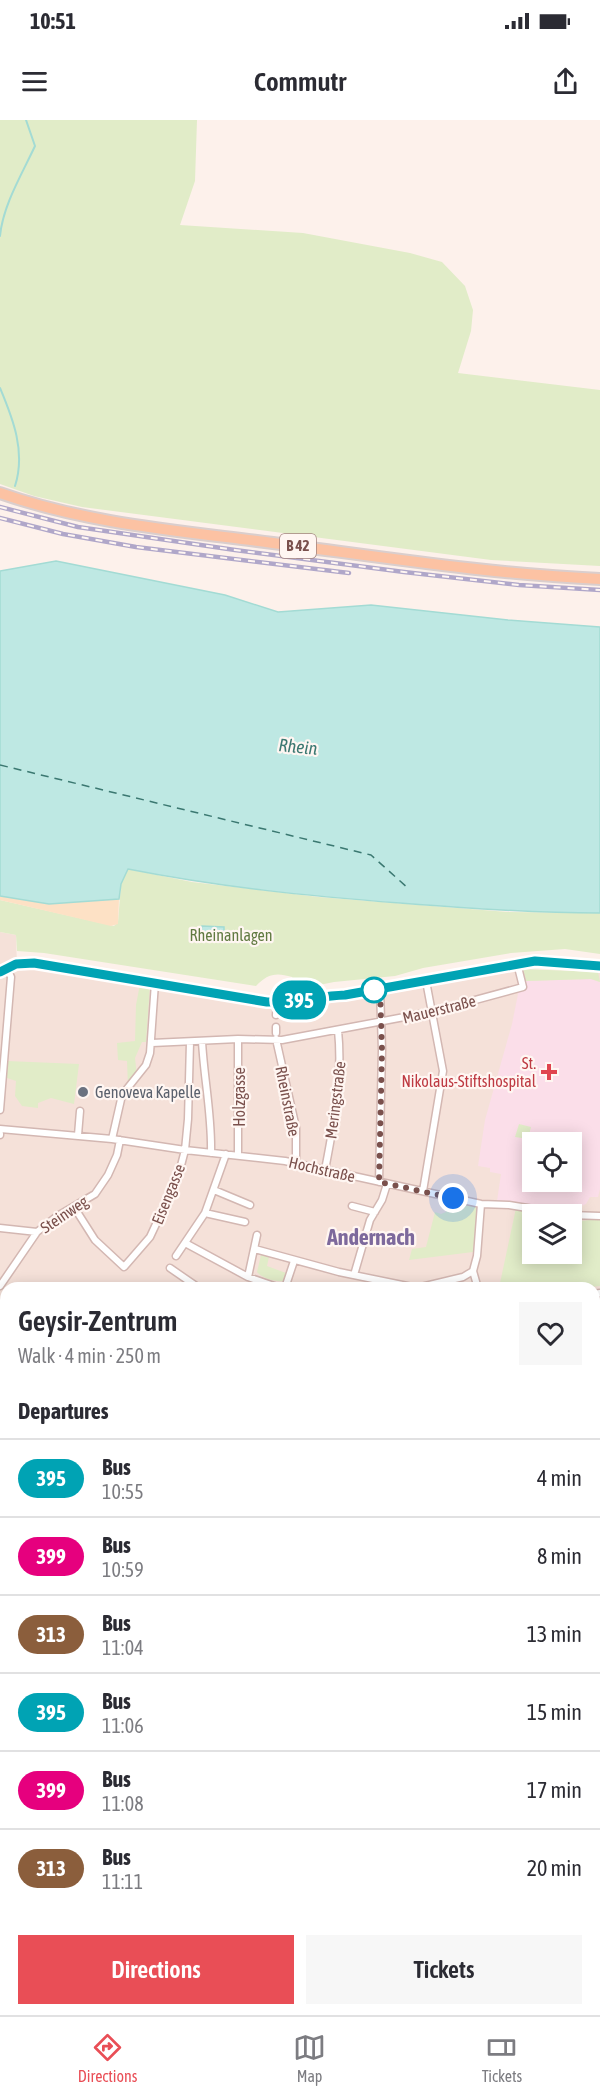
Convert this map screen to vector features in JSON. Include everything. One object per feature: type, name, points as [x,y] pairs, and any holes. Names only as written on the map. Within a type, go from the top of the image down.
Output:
[{"type":"main road","name":"B 42","points":[[0,493],[50,509],[121,523],[469,568],[600,579]]},
{"type":"street","points":[[0,1110],[11,977],[4,970],[16,964],[34,963],[277,1002],[298,1001],[327,995],[345,995],[517,963],[550,961],[600,966]]},
{"type":"street","name":"Mauerstraße","points":[[152,1043],[238,1039],[338,1030],[431,1012],[523,987],[517,963]]},
{"type":"street","points":[[423,1191],[442,1080],[441,1054],[426,981]]},
{"type":"street","points":[[112,1139],[122,1095],[146,1065],[152,1043],[155,983]]},
{"type":"street","points":[[379,1182],[382,1050],[380,989]]},
{"type":"street","points":[[276,1015],[277,1002]]},
{"type":"street","name":"Meringstraße","points":[[325,1170],[338,1099],[340,1054],[338,1030]]},
{"type":"street","name":"Rheinstraße","points":[[276,1035],[296,1128],[296,1163]]},
{"type":"street","name":"Holzgasse","points":[[238,1039],[238,1155]]},
{"type":"street","points":[[202,1041],[204,1078],[212,1124],[211,1153]]},
{"type":"street","name":"Eisengasse","points":[[74,1207],[95,1240],[124,1267],[150,1238],[178,1177],[185,1150],[190,1042]]},
{"type":"street","points":[[78,1136],[80,1110]]},
{"type":"street","name":"Hochstraße","points":[[0,1133],[112,1139],[296,1163],[481,1204],[509,1205],[570,1215],[600,1216]]},
{"type":"street","name":"Steinweg","points":[[3,1282],[37,1232],[95,1194],[108,1175],[117,1155],[120,1140]]},
{"type":"street","points":[[176,1256],[187,1244],[205,1214],[226,1155]]},
{"type":"street","points":[[354,1275],[370,1220],[382,1200],[387,1184]]},
{"type":"street","points":[[214,1190],[250,1205]]},
{"type":"street","points":[[476,1282],[473,1271],[477,1256],[481,1204]]},
{"type":"street","points":[[352,1206],[375,1212]]},
{"type":"street","points":[[205,1214],[244,1221]]},
{"type":"street","points":[[0,1228],[37,1232]]},
{"type":"street","points":[[248,1277],[257,1235]]},
{"type":"street","points":[[187,1244],[248,1277],[263,1282]]},
{"type":"street","points":[[255,1249],[294,1261],[393,1282]]},
{"type":"street","points":[[287,1282],[294,1261]]},
{"type":"street","points":[[170,1268],[190,1282]]},
{"type":"street","points":[[445,1282],[463,1277],[473,1271]]},
{"type":"shaded area","points":[[0,932],[16,935],[17,968],[41,968],[273,1008],[315,1006],[513,969],[600,973],[600,1282],[0,1282]]},
{"type":"shaded area","name":"St. Nikolaus-Stiftshospital","points":[[591,979],[600,982],[600,1189],[598,1197],[590,1197],[582,1206],[582,1204],[522,1205],[497,1201],[501,1174],[490,1172],[490,1168],[478,1166],[485,1120],[512,1024],[519,989],[525,986],[526,981]]},
{"type":"green space","points":[[0,120],[197,120],[195,181],[180,225],[303,233],[410,253],[442,262],[465,286],[473,310],[471,331],[458,373],[600,390],[600,566],[491,560],[82,507],[34,496],[0,484]]},
{"type":"green space","name":"Rheinanlagen","points":[[128,869],[192,882],[319,897],[508,912],[600,913],[600,954],[565,949],[511,953],[423,968],[395,976],[334,982],[299,989],[292,977],[281,975],[272,975],[256,986],[44,953],[17,951],[16,935],[0,932],[0,900],[114,926],[118,922],[121,884]]},
{"type":"green space","points":[[523,969],[598,972],[600,982],[591,979],[526,981]]},
{"type":"green space","points":[[140,984],[150,986],[146,1042],[142,1042],[135,1058],[137,1076],[128,1086],[127,1061],[118,1060],[117,1043],[135,1041],[136,1005]]},
{"type":"green space","points":[[7,1061],[79,1064],[74,1104],[51,1098],[38,1103],[38,1108],[22,1106],[15,1096],[16,1081],[7,1078]]},
{"type":"green space","points":[[519,1124],[531,1127],[530,1132],[522,1132],[522,1138],[515,1137]]},
{"type":"green space","points":[[453,1200],[478,1206],[473,1252],[409,1260],[412,1249],[426,1247],[435,1212],[441,1214],[446,1212]]},
{"type":"green space","points":[[516,1208],[522,1209],[522,1264],[582,1264],[582,1221],[600,1219],[600,1282],[500,1282]]},
{"type":"green space","points":[[261,1255],[269,1257],[267,1266],[286,1273],[284,1281],[270,1280],[257,1272]]},
{"type":"sand","points":[[0,896],[49,904],[119,899],[118,924],[111,926],[0,900]]},
{"type":"water","name":"Rhein","points":[[56,561],[225,595],[278,612],[371,605],[508,620],[600,627],[600,913],[500,910],[331,897],[230,886],[128,869],[121,884],[119,899],[49,904],[0,896],[0,571]]},
{"type":"water","points":[[202,926],[224,927],[224,939],[202,938]]},
{"type":"waterway","points":[[0,236],[9,201],[35,146],[26,120]]},
{"type":"waterway","points":[[0,388],[19,448],[15,486]]},
{"type":"ferry route","points":[[0,765],[371,855],[409,889]]},
{"type":"railway","points":[[0,507],[78,527],[235,550],[519,585],[600,590]]},
{"type":"railway","points":[[0,518],[63,534],[136,547],[349,573]]},
{"type":"bus line","name":"395","points":[[0,972],[16,964],[34,963],[267,1002],[287,1002],[327,995],[345,995],[517,963],[550,961],[600,966]]},
{"type":"place","name":"St. Nikolaus-Stiftshospital","points":[[549,1072]]},
{"type":"place","name":"Genoveva Kapelle","points":[[83,1092]]},
{"type":"district","name":"Andernach","points":[[371,1237]]},
{"type":"route","points":[[374,990],[380,989],[382,1050],[379,1182],[453,1198]]}]
